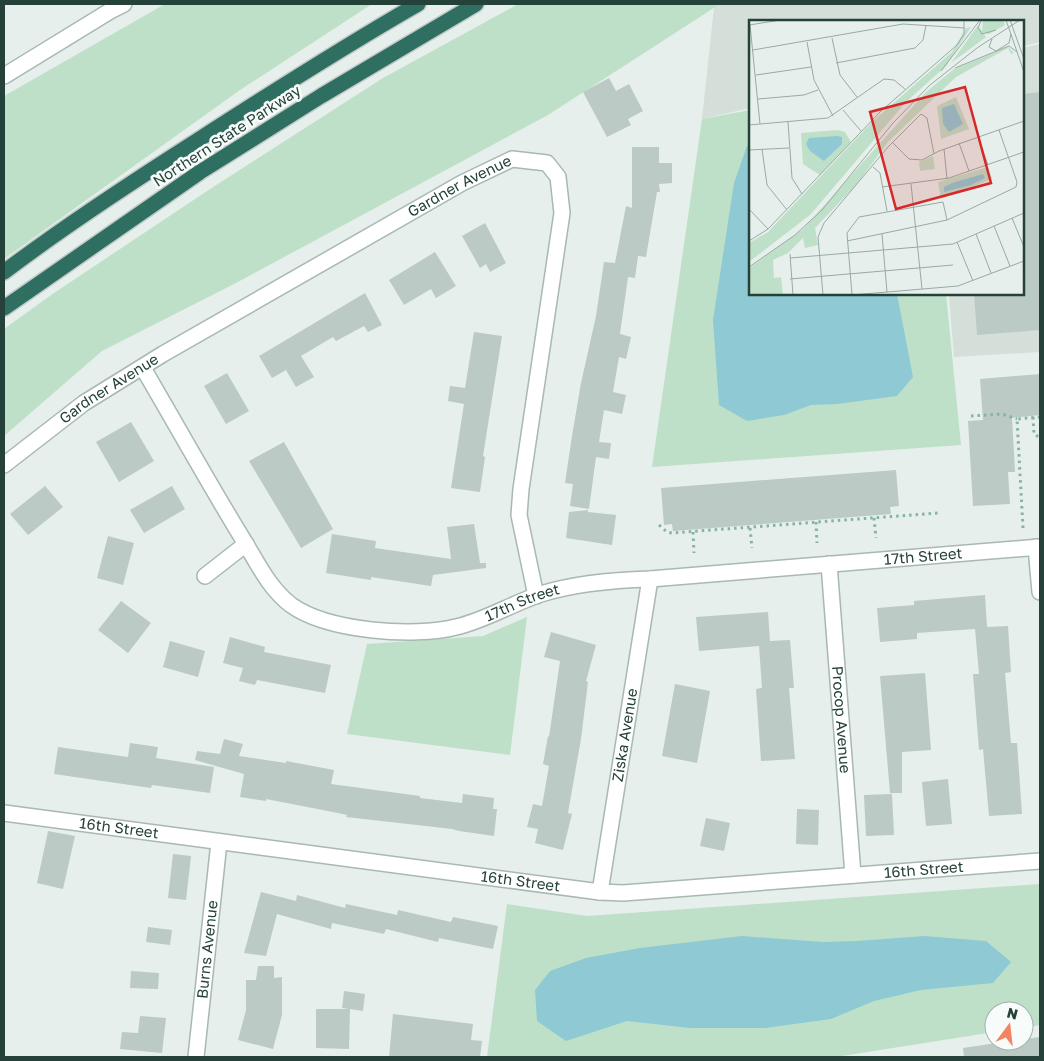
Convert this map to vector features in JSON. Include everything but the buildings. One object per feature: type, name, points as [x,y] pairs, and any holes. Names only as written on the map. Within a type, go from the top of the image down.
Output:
[{"type":"highway","name":"Northern State Parkway","points":[[4,272],[106,200],[181,151],[295,78],[418,4]]},
{"type":"highway","name":"Northern State Parkway","points":[[4,308],[200,172],[321,96],[476,4]]},
{"type":"street","points":[[4,76],[110,10],[124,4]]},
{"type":"street","name":"Gardner Avenue","points":[[4,466],[84,403],[163,354],[462,183],[512,159],[547,163],[558,177],[562,213],[521,489],[519,515],[536,596]]},
{"type":"street","name":"17th Street","points":[[143,368],[270,584],[291,605],[314,617],[341,625],[398,633],[432,632],[458,627],[536,596],[603,581],[650,579],[1038,547]]},
{"type":"street","points":[[205,576],[246,544]]},
{"type":"street","points":[[1038,547],[1040,592]]},
{"type":"street","name":"Procop Avenue","points":[[829,564],[853,875]]},
{"type":"street","name":"Ziska Avenue","points":[[600,892],[650,579]]},
{"type":"street","name":"16th Street","points":[[4,813],[600,892],[623,893],[1040,861]]},
{"type":"street","name":"Burns Avenue","points":[[196,1057],[219,842]]},
{"type":"path","points":[[971,416],[1002,414],[1017,419],[1040,417]]},
{"type":"path","points":[[1033,417],[1034,434],[1040,438]]},
{"type":"path","points":[[1017,419],[1023,528]]},
{"type":"path","points":[[659,525],[667,532],[672,533],[938,512]]},
{"type":"path","points":[[874,518],[876,538]]},
{"type":"path","points":[[816,522],[817,543]]},
{"type":"path","points":[[750,528],[752,548]]},
{"type":"path","points":[[693,532],[694,552]]},
{"type":"shaded area","points":[[720,4],[1040,4],[1040,42],[1024,46],[1024,20],[749,20],[749,108],[702,119],[714,7]]},
{"type":"shaded area","points":[[1040,44],[1040,352],[954,357],[949,295],[1024,295],[1024,48]]},
{"type":"green space","points":[[165,4],[372,4],[240,90],[4,259],[4,96]]},
{"type":"green space","points":[[518,4],[720,4],[548,115],[236,283],[102,351],[4,436],[4,329],[54,293],[207,191],[383,78]]},
{"type":"green space","points":[[749,110],[749,295],[946,295],[961,445],[652,467],[702,119]]},
{"type":"green space","points":[[527,617],[510,755],[347,734],[367,644],[483,636]]},
{"type":"green space","points":[[1040,884],[1040,1025],[1034,1026],[1034,1001],[984,1001],[984,1034],[836,1057],[487,1057],[507,904],[587,916]]},
{"type":"water","points":[[749,145],[749,295],[897,295],[913,377],[897,396],[837,404],[811,405],[784,415],[747,421],[719,405],[713,320],[734,183],[747,146]]},
{"type":"water","points":[[742,936],[823,942],[924,936],[986,941],[1011,962],[993,983],[921,990],[874,1001],[831,1019],[765,1028],[690,1028],[627,1021],[566,1041],[537,1021],[535,990],[550,971],[586,958],[640,948]]}]
